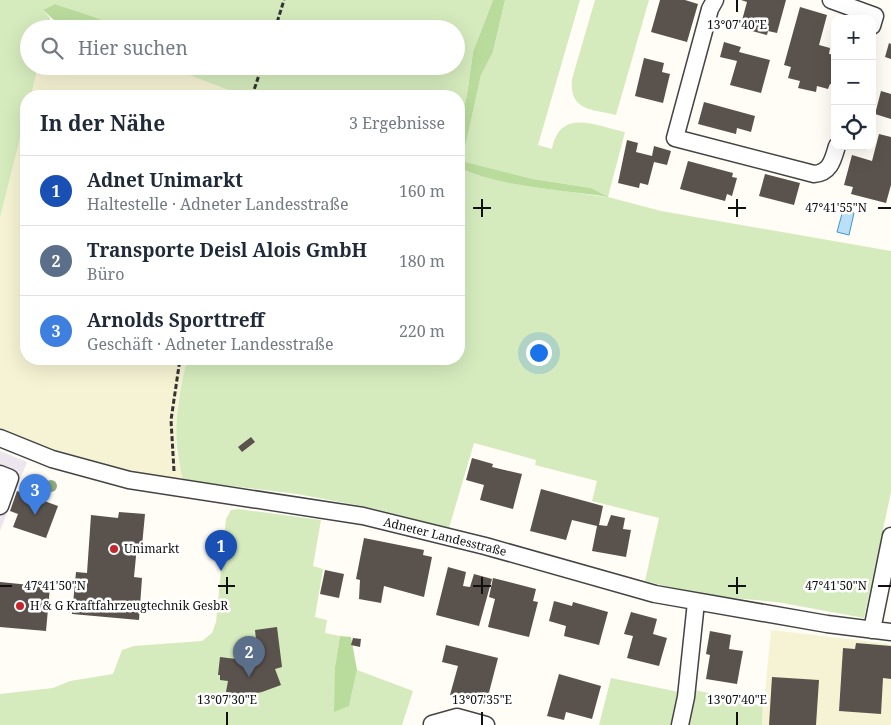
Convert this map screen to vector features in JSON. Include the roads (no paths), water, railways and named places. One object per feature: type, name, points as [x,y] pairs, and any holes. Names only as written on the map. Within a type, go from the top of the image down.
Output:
[{"type":"street","points":[[715,0],[710,9],[675,138],[814,174],[820,174],[829,168],[836,150]]},
{"type":"street","points":[[831,0],[872,15]]},
{"type":"street","name":"Adneter Landesstraße","points":[[0,438],[79,468],[177,489],[363,516],[485,546],[655,594],[891,632]]},
{"type":"street","points":[[0,474],[10,478],[0,506]]},
{"type":"street","points":[[872,630],[891,536]]},
{"type":"street","points":[[680,725],[686,696],[696,602]]},
{"type":"street","points":[[432,724],[456,717],[486,725]]},
{"type":"water","points":[[843,210],[854,213],[849,235],[837,232]]},
{"type":"place","name":"Arnolds Sporttreff","points":[[35,515]]},
{"type":"place","name":"Unimarkt","points":[[114,549]]},
{"type":"place","name":"Adnet Unimarkt","points":[[221,571]]},
{"type":"place","name":"H & G Kraftfahrzeugtechnik GesbR","points":[[20,606]]},
{"type":"place","name":"Transporte Deisl Alois GmbH","points":[[249,677]]}]
